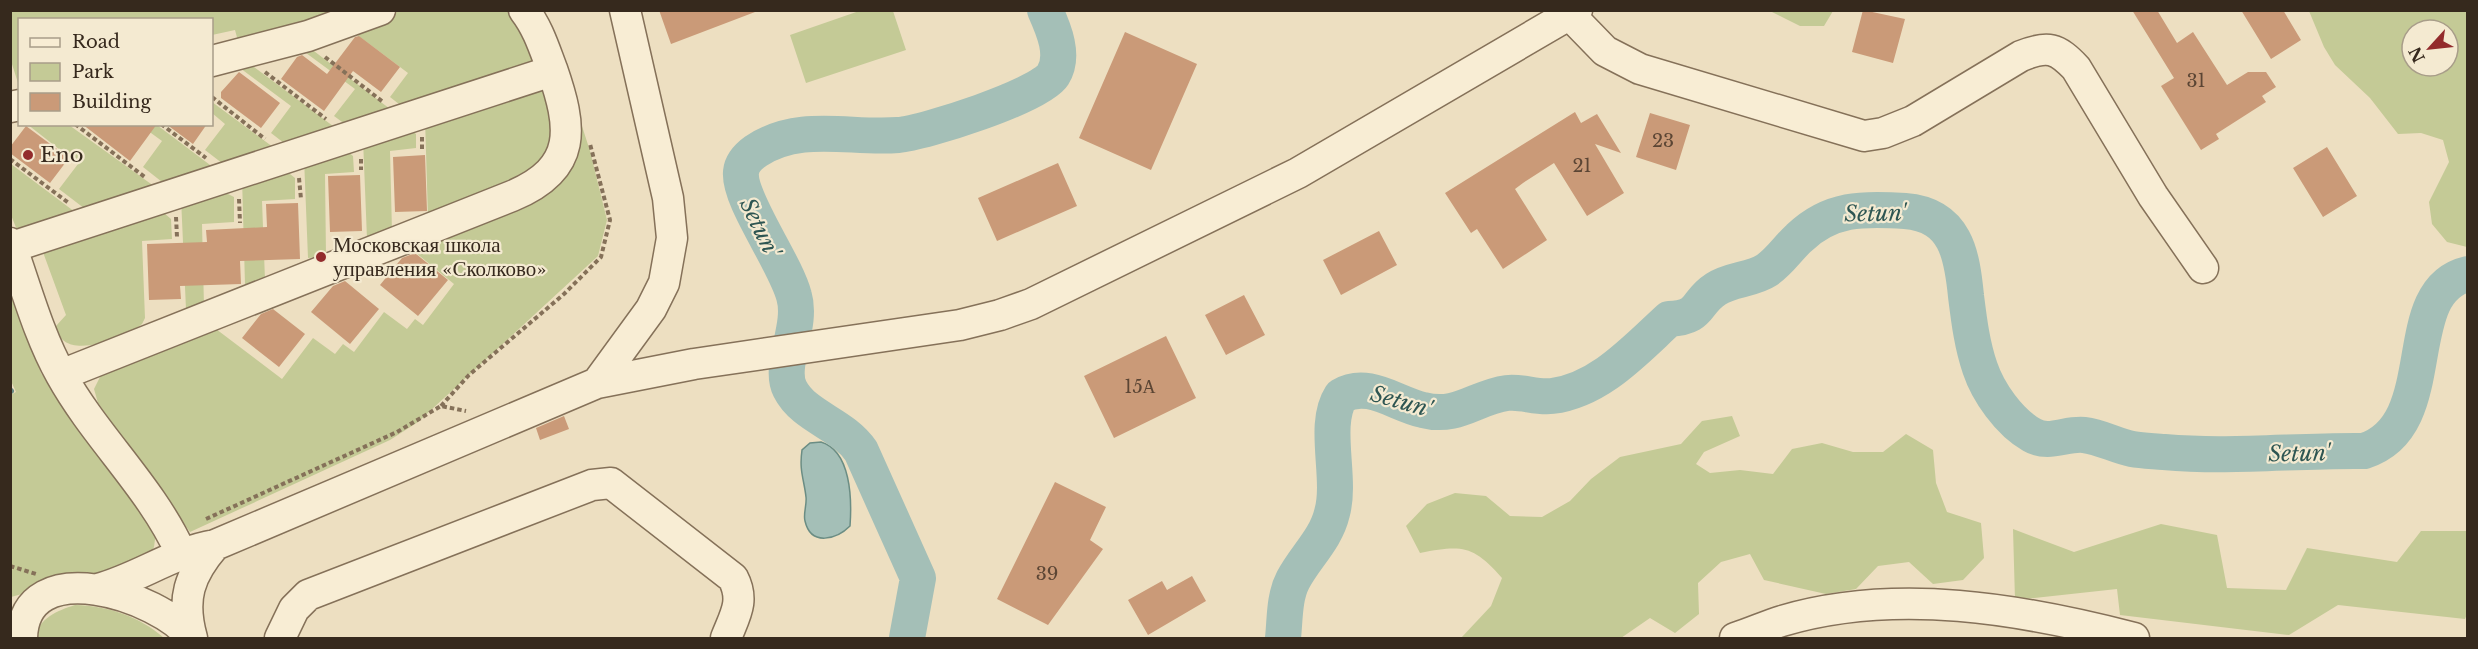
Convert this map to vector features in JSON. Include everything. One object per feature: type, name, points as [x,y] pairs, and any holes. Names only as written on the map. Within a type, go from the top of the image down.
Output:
[{"type":"street","points":[[213,61],[308,36],[380,10]]},
{"type":"street","points":[[61,375],[534,185],[555,164],[567,131],[564,103],[538,32],[524,10]]},
{"type":"street","points":[[597,383],[651,309],[664,283],[672,238],[668,198],[625,10]]},
{"type":"street","points":[[98,589],[130,579],[182,553],[209,533],[498,424],[597,383],[751,356],[960,325],[1031,304],[1298,173],[1574,13],[1605,51],[1640,69],[1864,136],[1898,128],[2021,56],[2040,49],[2051,50],[2064,56],[2076,68],[2153,196],[2203,268]]},
{"type":"street","points":[[182,553],[159,509],[78,402],[61,375],[42,334],[11,245],[94,221],[552,71]]},
{"type":"street","points":[[280,639],[294,609],[308,595],[592,485],[611,483],[733,578],[740,591],[738,608],[726,639]]},
{"type":"street","points":[[192,639],[186,596],[209,533]]},
{"type":"street","points":[[22,639],[28,617],[23,604],[65,590],[98,589],[116,592],[160,612],[192,639]]},
{"type":"street","points":[[1735,639],[1784,621],[1893,604],[1946,605],[2045,617],[2126,638]]},
{"type":"path","points":[[322,54],[406,119]]},
{"type":"path","points":[[264,72],[350,137]]},
{"type":"path","points":[[213,98],[289,157]]},
{"type":"path","points":[[78,126],[170,196]]},
{"type":"path","points":[[164,126],[230,177]]},
{"type":"path","points":[[209,533],[441,406],[470,375],[564,294],[600,257],[610,220],[589,140]]},
{"type":"path","points":[[10,159],[94,221]]},
{"type":"path","points":[[441,406],[477,413],[498,424]]},
{"type":"path","points":[[10,566],[43,576]]},
{"type":"green space","points":[[862,10],[893,11],[906,50],[806,83],[790,35]]},
{"type":"green space","points":[[10,11],[357,11],[238,41],[235,30],[213,35],[213,18],[18,18],[18,83],[11,61]]},
{"type":"green space","points":[[400,11],[515,11],[545,68],[409,112],[390,97],[408,73],[356,34],[357,26]]},
{"type":"green space","points":[[1770,11],[1833,11],[1824,26],[1800,26]]},
{"type":"green space","points":[[2309,11],[2467,11],[2467,247],[2447,242],[2432,224],[2429,202],[2449,162],[2443,140],[2421,133],[2398,134],[2370,98],[2335,65],[2324,47]]},
{"type":"green space","points":[[306,45],[394,112],[353,130],[334,116],[355,89],[302,50]]},
{"type":"green space","points":[[246,61],[337,129],[293,150],[271,133],[291,106],[240,68]]},
{"type":"green space","points":[[564,70],[590,151],[607,220],[598,256],[418,422],[390,440],[190,532],[98,403],[94,389],[102,373],[216,329],[282,379],[313,338],[335,354],[343,344],[354,352],[384,312],[407,329],[415,319],[423,325],[454,284],[410,248],[547,183]]},
{"type":"green space","points":[[549,79],[558,105],[544,169],[428,217],[425,119]]},
{"type":"green space","points":[[213,103],[277,150],[231,170],[205,150],[225,124],[213,114]]},
{"type":"green space","points":[[405,125],[416,134],[416,148],[390,151],[392,232],[367,239],[363,139]]},
{"type":"green space","points":[[30,126],[70,126],[158,189],[93,215],[59,189],[78,164]]},
{"type":"green space","points":[[141,126],[158,126],[218,171],[171,189],[143,167],[162,141]]},
{"type":"green space","points":[[341,146],[353,156],[354,172],[325,174],[326,256],[308,258],[304,158]]},
{"type":"green space","points":[[11,164],[79,215],[17,230],[11,215]]},
{"type":"green space","points":[[280,166],[295,178],[295,199],[262,201],[265,280],[257,284],[245,284],[242,178]]},
{"type":"green space","points":[[214,187],[234,197],[234,222],[202,224],[204,306],[186,309],[181,198]]},
{"type":"green space","points":[[156,206],[171,219],[172,239],[142,241],[145,318],[142,324],[108,341],[81,346],[69,344],[60,337],[56,326],[66,315],[40,244]]},
{"type":"green space","points":[[10,288],[41,373],[156,532],[154,547],[147,560],[11,597],[10,395],[16,392],[11,381]]},
{"type":"green space","points":[[1732,416],[1740,436],[1704,452],[1696,464],[1710,473],[1740,470],[1773,474],[1792,449],[1822,443],[1853,452],[1883,452],[1906,434],[1933,450],[1936,483],[1947,512],[1981,523],[1984,558],[1963,580],[1933,584],[1909,562],[1878,566],[1856,589],[1826,594],[1764,580],[1750,554],[1721,562],[1698,583],[1699,614],[1675,633],[1650,618],[1621,638],[1461,638],[1491,606],[1502,578],[1483,559],[1466,550],[1446,549],[1420,553],[1406,526],[1427,504],[1455,493],[1486,496],[1510,516],[1542,517],[1570,501],[1591,479],[1620,457],[1681,444],[1702,421]]},
{"type":"green space","points":[[2161,524],[2217,535],[2227,588],[2286,590],[2307,548],[2397,562],[2421,531],[2467,531],[2467,614],[2465,619],[2338,605],[2289,635],[2120,615],[2117,589],[2015,600],[2013,529],[2074,552]]},
{"type":"green space","points":[[75,605],[99,607],[134,618],[164,638],[34,638],[45,620]]},
{"type":"water","points":[[821,442],[831,447],[844,465],[851,503],[850,526],[845,531],[825,538],[813,535],[805,521],[806,497],[801,464],[802,450],[810,443]]},
{"type":"building","points":[[659,10],[755,10],[755,12],[671,44]]},
{"type":"building","points":[[1863,10],[1905,19],[1893,63],[1852,52]]},
{"type":"building","points":[[2132,10],[2157,10],[2177,43],[2193,32],[2227,85],[2248,72],[2266,72],[2276,87],[2262,96],[2266,102],[2216,134],[2219,139],[2201,150],[2161,86],[2174,78]]},
{"type":"building","points":[[2241,10],[2283,10],[2301,40],[2271,59]]},
{"type":"building","points":[[1125,32],[1197,64],[1151,170],[1079,138]]},
{"type":"building","points":[[359,36],[400,67],[381,92],[353,71],[324,111],[281,79],[297,57],[302,55],[327,74],[355,37]]},
{"type":"building","points":[[239,72],[280,103],[261,128],[221,98],[221,92]]},
{"type":"building","points":[[1575,112],[1581,123],[1597,114],[1621,153],[1595,144],[1624,193],[1587,216],[1554,163],[1515,189],[1547,240],[1503,269],[1477,229],[1471,233],[1445,193]]},
{"type":"building","points":[[1650,113],[1690,125],[1676,170],[1636,157]]},
{"type":"building","points":[[26,126],[69,158],[50,183],[10,153],[10,147]]},
{"type":"building","points":[[85,126],[156,126],[130,161]]},
{"type":"building","points":[[169,126],[206,126],[193,144]]},
{"type":"building","points":[[2327,147],[2357,196],[2323,217],[2293,168]]},
{"type":"building","points":[[425,155],[427,211],[395,212],[393,157]]},
{"type":"building","points":[[1058,163],[1077,206],[997,241],[978,198]]},
{"type":"building","points":[[360,175],[362,231],[330,232],[328,176]]},
{"type":"building","points":[[298,203],[300,259],[240,261],[241,284],[180,286],[181,299],[149,300],[147,244],[207,242],[206,230],[267,227],[266,204]]},
{"type":"building","points":[[1379,231],[1397,265],[1341,295],[1323,260]]},
{"type":"building","points":[[415,253],[448,280],[418,316],[380,285],[402,258]]},
{"type":"building","points":[[345,281],[379,309],[350,344],[311,312],[333,286]]},
{"type":"building","points":[[1244,295],[1265,335],[1226,355],[1205,315]]},
{"type":"building","points":[[273,309],[305,334],[279,367],[242,338],[261,314]]},
{"type":"building","points":[[1166,336],[1196,398],[1114,438],[1084,376]]},
{"type":"building","points":[[564,416],[569,429],[540,440],[536,428]]},
{"type":"building","points":[[1055,482],[1106,507],[1090,540],[1103,549],[1048,625],[997,599]]},
{"type":"building","points":[[1192,576],[1206,601],[1148,635],[1128,600],[1162,581],[1167,590]]},
{"type":"waterway","name":"Setun'","points":[[907,638],[918,578],[861,451],[844,434],[804,407],[790,389],[787,369],[795,320],[794,296],[782,266],[747,198],[741,172],[746,160],[756,151],[773,142],[790,137],[808,134],[880,136],[912,133],[1005,103],[1044,84],[1053,75],[1058,60],[1057,43],[1045,10]]},
{"type":"waterway","name":"Setun'","points":[[1283,638],[1286,601],[1290,587],[1320,540],[1332,513],[1335,484],[1333,422],[1341,396],[1351,392],[1372,392],[1423,410],[1447,412],[1496,395],[1518,393],[1552,396],[1586,386],[1630,355],[1669,319],[1680,318],[1693,312],[1716,289],[1767,270],[1811,228],[1835,215],[1861,210],[1890,210],[1922,214],[1935,220],[1946,229],[1958,252],[1977,359],[1988,387],[2000,406],[2023,429],[2038,438],[2051,439],[2084,435],[2144,451],[2189,454],[2364,451],[2389,437],[2404,415],[2413,388],[2424,331],[2432,305],[2446,285],[2468,274]]},
{"type":"place","name":"Eno","points":[[28,155]]},
{"type":"place","name":"Московская школа управления «Сколково»","points":[[321,257]]}]
